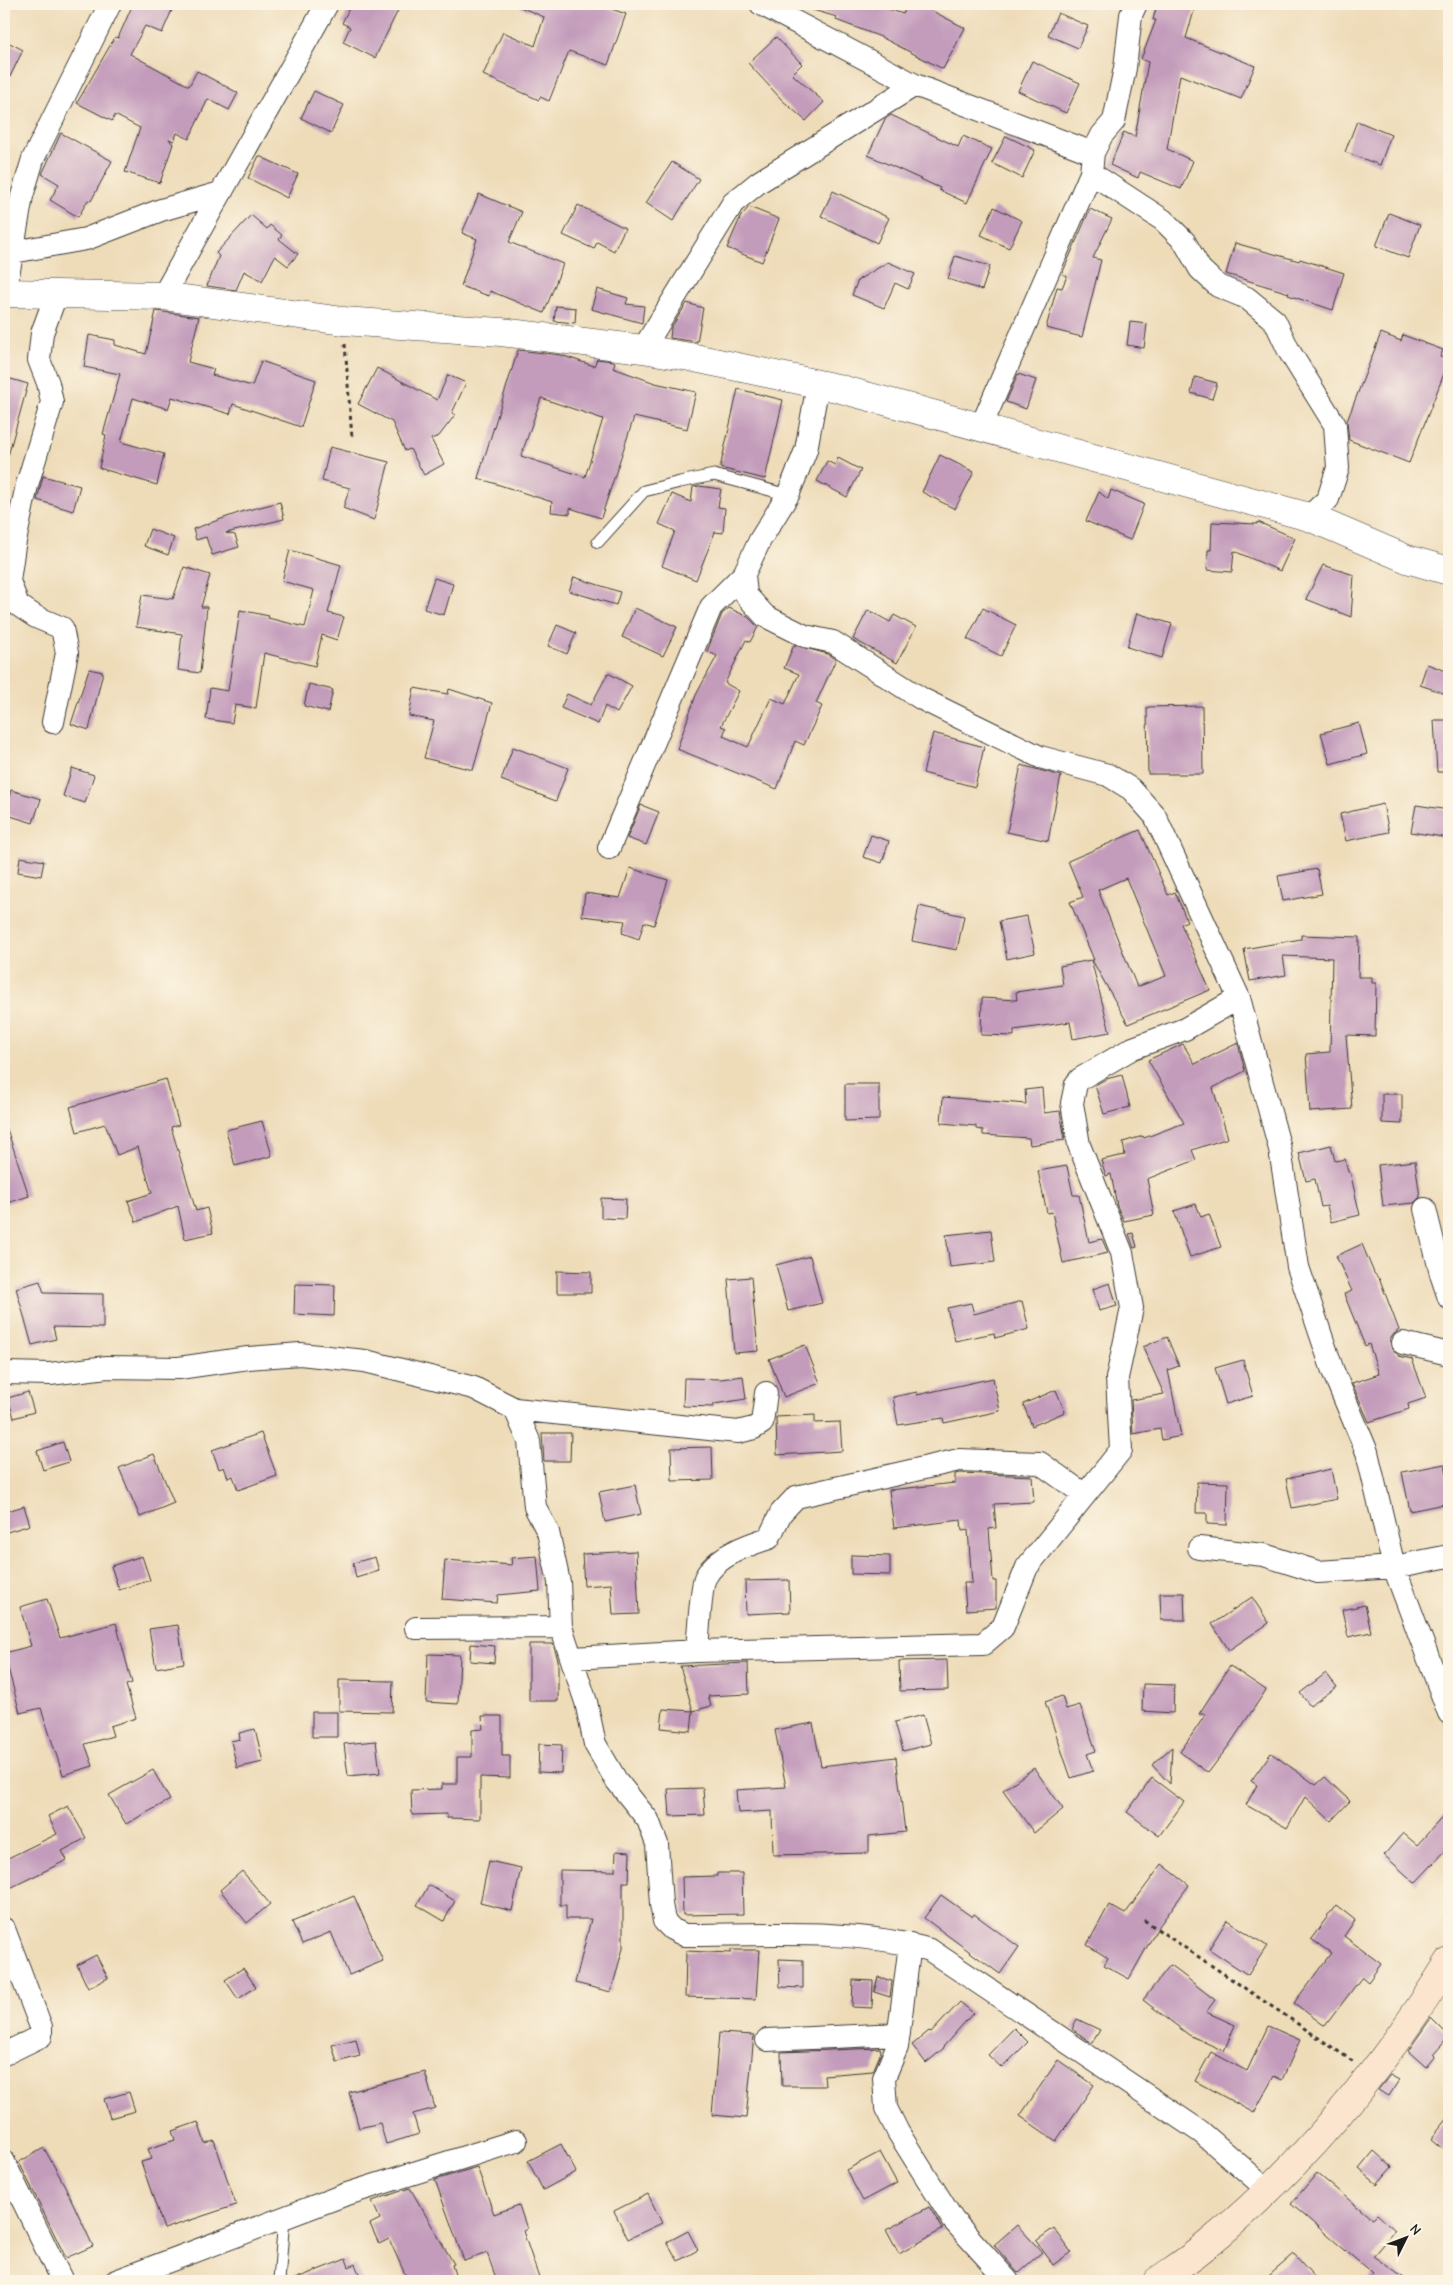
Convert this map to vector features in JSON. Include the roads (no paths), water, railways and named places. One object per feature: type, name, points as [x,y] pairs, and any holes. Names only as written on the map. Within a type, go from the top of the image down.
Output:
[{"type":"main road","points":[[1157,2281],[1209,2244],[1268,2190],[1317,2140],[1372,2073],[1449,1962]]},
{"type":"street","points":[[110,4],[33,159],[8,251],[4,293],[56,296],[163,296],[342,321],[501,332],[643,349],[818,384],[1309,517],[1407,558],[1449,571]]},
{"type":"street","points":[[163,296],[327,4]]},
{"type":"street","points":[[762,4],[915,85],[1092,163],[1163,220],[1184,242],[1200,269],[1218,286],[1247,298],[1275,321],[1289,351],[1335,424],[1338,468],[1328,500],[1309,517]]},
{"type":"street","points":[[981,427],[1102,135],[1114,121],[1125,68],[1132,15],[1136,4]]},
{"type":"street","points":[[643,349],[733,203],[759,182],[915,85]]},
{"type":"street","points":[[8,251],[86,239],[161,210],[220,193]]},
{"type":"street","points":[[53,722],[67,653],[62,628],[36,617],[18,605],[9,581],[27,485],[52,402],[48,383],[39,360],[42,333],[56,296]]},
{"type":"street","points":[[609,848],[711,607],[744,574],[760,540],[788,495],[806,450],[818,384]]},
{"type":"street","points":[[744,574],[746,595],[765,616],[805,636],[834,642],[922,699],[1040,757],[1108,775],[1131,789],[1155,816],[1239,998],[1280,1150],[1298,1267],[1333,1371],[1367,1452],[1394,1567],[1449,1713]]},
{"type":"street","points":[[572,1658],[697,1651],[983,1644],[1003,1628],[1027,1567],[1121,1450],[1117,1378],[1132,1308],[1122,1253],[1079,1145],[1072,1103],[1076,1084],[1080,1079],[1133,1048],[1185,1029],[1239,998]]},
{"type":"street","points":[[1425,1209],[1449,1298]]},
{"type":"street","points":[[1403,1343],[1449,1354]]},
{"type":"street","points":[[4,1374],[50,1374],[107,1367],[179,1368],[248,1358],[300,1354],[365,1361],[474,1388],[515,1408],[738,1432],[754,1428],[762,1423],[766,1393]]},
{"type":"street","points":[[515,1408],[529,1441],[535,1507],[548,1532],[559,1582],[561,1627],[586,1702],[595,1744],[616,1780],[648,1820],[656,1844],[664,1922],[672,1929],[684,1935],[844,1936],[910,1944],[930,1950],[1201,2132],[1268,2190]]},
{"type":"street","points":[[697,1651],[704,1578],[721,1560],[751,1544],[769,1538],[780,1513],[796,1498],[959,1460],[1040,1463],[1085,1495]]},
{"type":"street","points":[[1199,1548],[1264,1555],[1318,1572],[1394,1567],[1449,1556]]},
{"type":"street","points":[[416,1628],[561,1627]]},
{"type":"street","points":[[4,1929],[40,2027],[41,2036],[4,2054]]},
{"type":"street","points":[[910,1944],[901,2003],[897,2048],[884,2078],[886,2108],[898,2132],[953,2220],[1008,2281]]},
{"type":"street","points":[[767,2040],[899,2034]]},
{"type":"street","points":[[116,2281],[156,2275],[284,2218],[344,2195],[516,2142]]},
{"type":"street","points":[[4,2162],[62,2281]]},
{"type":"lane","points":[[598,542],[644,491],[680,482],[714,475],[788,495]]},
{"type":"lane","points":[[278,2281],[284,2218]]}]
